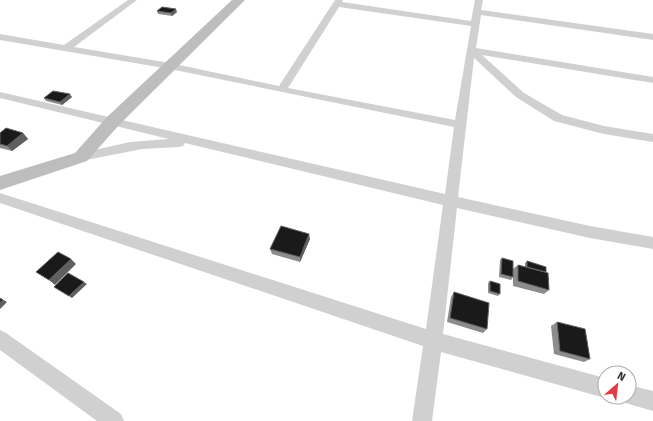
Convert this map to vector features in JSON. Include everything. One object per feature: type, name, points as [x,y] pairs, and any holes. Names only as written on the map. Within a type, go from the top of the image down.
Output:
[{"type":"street","points":[[66,48],[133,0]]},
{"type":"street","points":[[81,157],[113,122],[239,0]]},
{"type":"street","points":[[282,90],[338,2],[477,12],[653,37]]},
{"type":"street","points":[[422,421],[434,341],[451,201],[477,12]]},
{"type":"street","points":[[0,37],[170,66],[282,90],[461,125]]},
{"type":"street","points":[[471,50],[653,80]]},
{"type":"street","points":[[471,50],[520,95],[558,118],[604,130],[653,138]]},
{"type":"street","points":[[0,95],[451,201],[590,232],[653,243]]},
{"type":"street","points":[[0,183],[81,157],[125,146],[163,142],[208,144]]},
{"type":"street","points":[[0,198],[434,341],[597,386]]},
{"type":"street","points":[[0,339],[114,421]]},
{"type":"street","points":[[637,397],[653,401]]},
{"type":"building","points":[[162,7],[176,9],[171,13],[157,11]]},
{"type":"building","points":[[53,91],[70,94],[60,102],[44,98]]},
{"type":"building","points":[[6,128],[23,133],[7,146],[0,144],[0,133]]},
{"type":"building","points":[[281,226],[309,234],[300,257],[270,249]]},
{"type":"building","points":[[58,252],[71,259],[49,280],[36,272]]},
{"type":"building","points":[[502,258],[513,261],[513,277],[501,274]]},
{"type":"building","points":[[527,261],[546,267],[546,272],[527,267]]},
{"type":"building","points":[[518,265],[548,273],[549,290],[518,281]]},
{"type":"building","points":[[68,273],[84,282],[69,296],[54,287]]},
{"type":"building","points":[[490,281],[500,284],[500,294],[490,291]]},
{"type":"building","points":[[454,292],[489,303],[487,329],[450,318]]},
{"type":"building","points":[[557,322],[585,329],[590,359],[560,351]]}]
